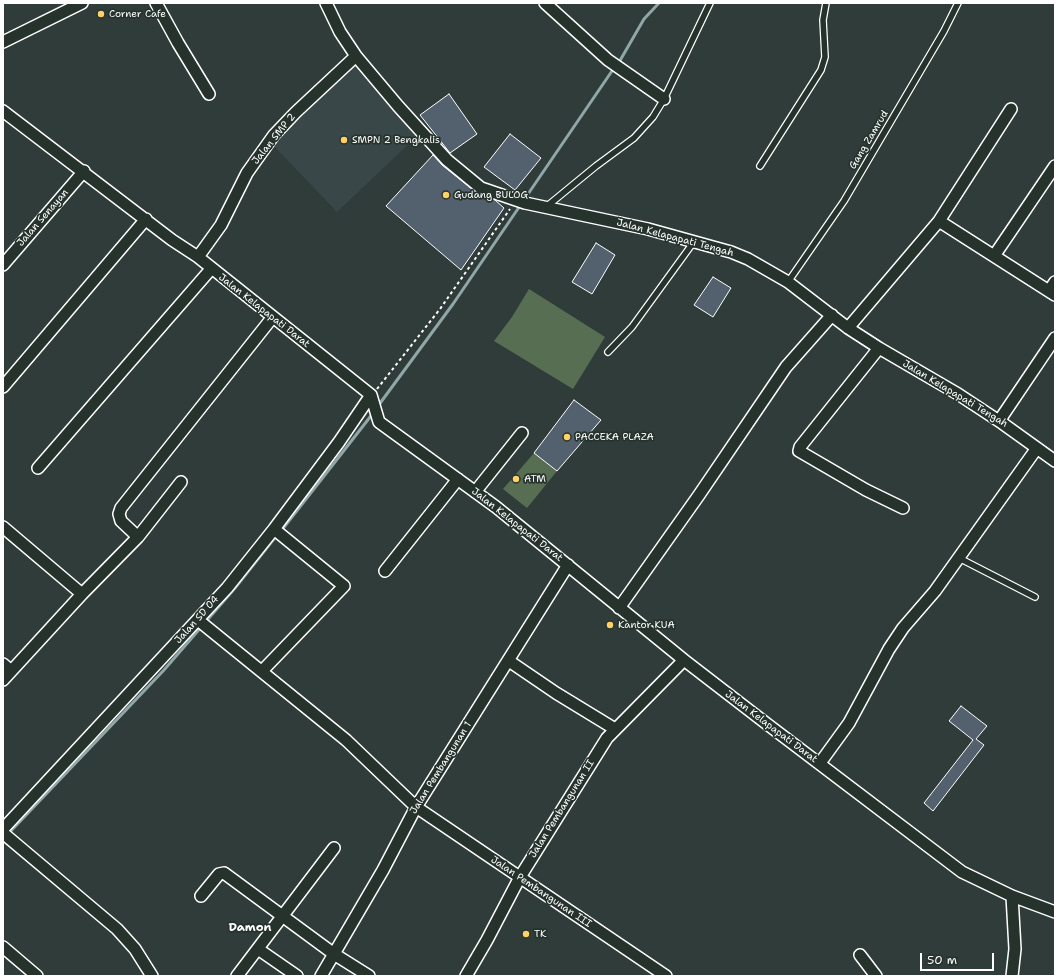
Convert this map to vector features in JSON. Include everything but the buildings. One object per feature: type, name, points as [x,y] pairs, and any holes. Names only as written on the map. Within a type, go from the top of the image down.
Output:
[{"type":"street","points":[[3,42],[82,3]]},
{"type":"street","points":[[156,3],[209,94]]},
{"type":"street","name":"Jalan Kelapapati Tengah","points":[[326,3],[340,32],[356,56],[398,106],[453,165],[481,188],[521,202],[648,229],[742,257],[788,282],[848,328],[879,348],[958,394],[1055,461]]},
{"type":"street","points":[[545,3],[608,60],[664,99]]},
{"type":"street","name":"Jalan SMP 2","points":[[198,257],[221,225],[247,173],[274,135],[296,112],[356,56]]},
{"type":"street","points":[[848,328],[939,221],[1011,109]]},
{"type":"street","name":"Jalan Kelapapati Darat","points":[[3,111],[198,257],[211,269],[371,396],[380,422],[475,492],[568,565],[684,660],[962,872],[1012,896],[1055,912]]},
{"type":"street","points":[[994,256],[1055,166]]},
{"type":"street","name":"Jalan Senayan","points":[[3,265],[84,171]]},
{"type":"street","points":[[3,387],[146,219]]},
{"type":"street","points":[[939,221],[994,256],[1053,290]]},
{"type":"street","points":[[38,468],[211,269]]},
{"type":"street","points":[[619,608],[700,495],[786,367],[832,315]]},
{"type":"street","points":[[138,538],[121,521],[119,514],[121,508],[272,318]]},
{"type":"street","points":[[999,421],[1055,338]]},
{"type":"street","points":[[879,348],[799,451],[866,490],[903,508]]},
{"type":"street","name":"Jalan SD 04","points":[[5,833],[203,623],[277,531],[371,396]]},
{"type":"street","points":[[475,492],[522,434]]},
{"type":"street","points":[[820,763],[849,723],[889,649],[903,628],[935,591],[1037,448]]},
{"type":"street","points":[[385,571],[458,480]]},
{"type":"street","points":[[3,680],[7,668],[138,538],[181,482]]},
{"type":"street","points":[[3,527],[82,594]]},
{"type":"street","points":[[262,671],[344,586],[277,531]]},
{"type":"street","name":"Jalan Pembangunan 1","points":[[321,976],[383,870],[416,807],[568,565]]},
{"type":"street","name":"Jalan Pembangunan III","points":[[203,623],[346,740],[416,807],[666,976]]},
{"type":"street","name":"Jalan Pembangunan II","points":[[466,976],[520,877],[607,738],[684,660]]},
{"type":"street","points":[[509,661],[556,693],[615,729]]},
{"type":"street","points":[[5,833],[117,929],[135,950],[152,976]]},
{"type":"street","points":[[237,976],[334,848]]},
{"type":"street","points":[[201,896],[219,874],[224,873],[334,954],[368,976]]},
{"type":"street","points":[[1012,896],[1015,949],[1012,976]]},
{"type":"street","points":[[3,947],[37,976]]},
{"type":"street","points":[[258,949],[297,976]]},
{"type":"street","points":[[860,955],[876,976]]},
{"type":"lane","points":[[546,207],[596,166],[634,138],[654,117],[710,3]]},
{"type":"lane","points":[[760,166],[821,70],[824,58],[823,20],[826,3]]},
{"type":"lane","name":"Gang Zamrud","points":[[788,282],[844,201],[944,32],[958,3]]},
{"type":"lane","points":[[608,352],[632,327],[693,242]]},
{"type":"lane","points":[[959,558],[1035,597]]},
{"type":"path","points":[[371,396],[440,309],[521,202]]},
{"type":"shaded area","name":"SMPN 2 Bengkalis","points":[[355,63],[417,136],[337,212],[271,143]]},
{"type":"green space","points":[[529,289],[605,337],[573,389],[494,341],[512,317]]},
{"type":"green space","points":[[534,453],[557,471],[527,508],[503,489]]},
{"type":"waterway","points":[[618,64],[644,19],[659,3]]},
{"type":"waterway","points":[[378,406],[453,304],[614,68]]},
{"type":"waterway","points":[[281,531],[374,412]]},
{"type":"waterway","points":[[8,834],[164,670],[235,588],[277,535]]},
{"type":"place","name":"Corner Cafe","points":[[101,14]]},
{"type":"place","name":"SMPN 2 Bengkalis","points":[[344,140]]},
{"type":"place","name":"Gudang BULOG","points":[[446,195]]},
{"type":"place","name":"PACCEKA PLAZA","points":[[567,437]]},
{"type":"place","name":"ATM","points":[[516,479]]},
{"type":"place","name":"Kantor KUA","points":[[610,625]]},
{"type":"place","name":"TK","points":[[526,934]]},
{"type":"district","name":"Damon","points":[[250,928]]}]
